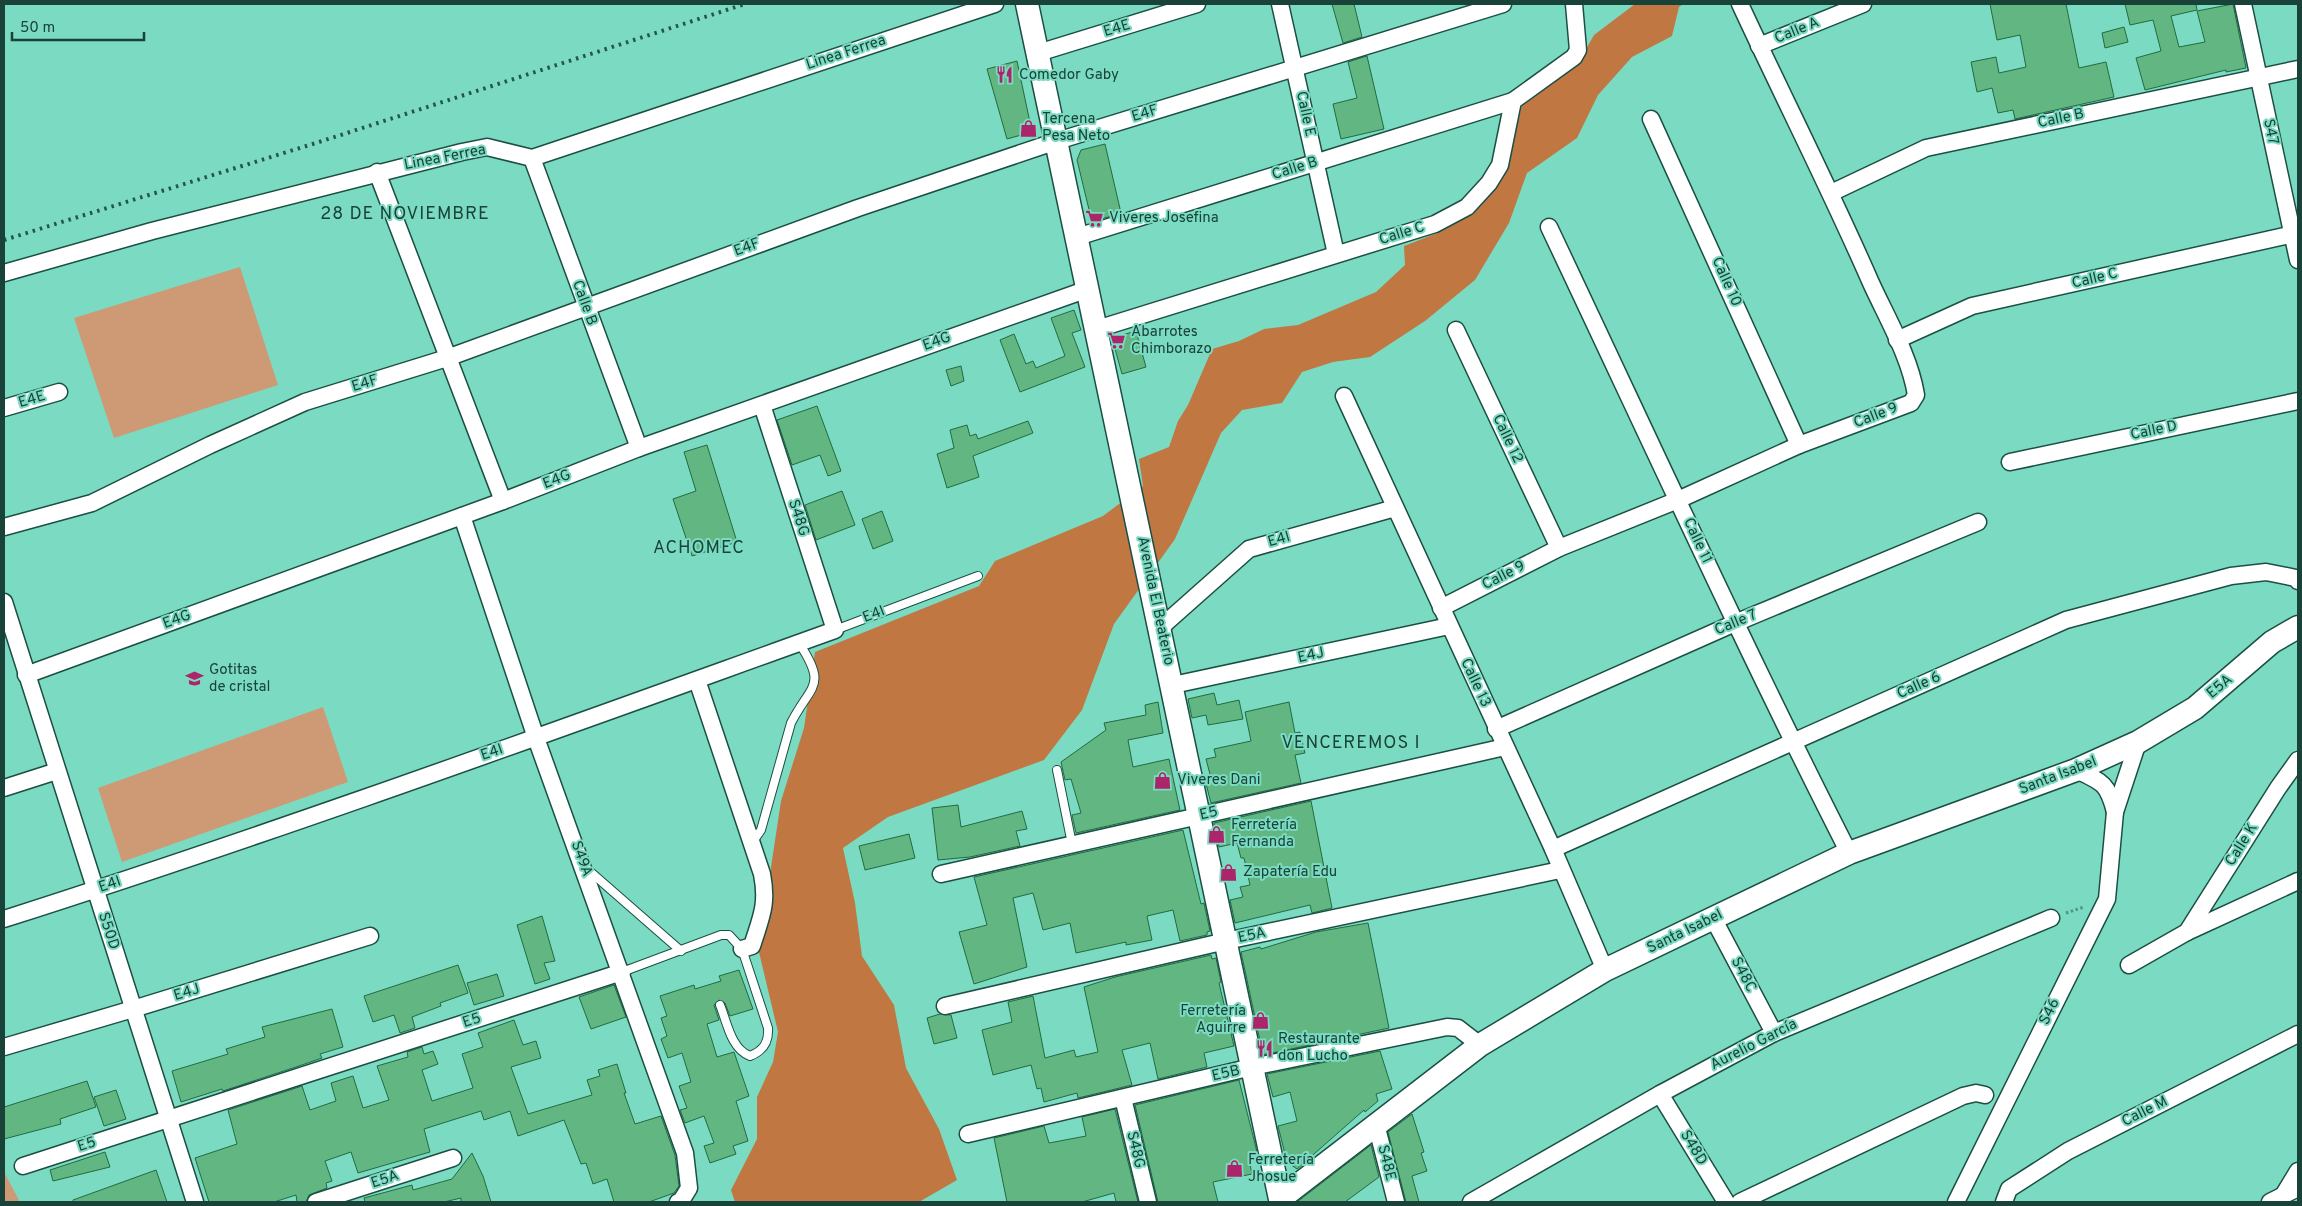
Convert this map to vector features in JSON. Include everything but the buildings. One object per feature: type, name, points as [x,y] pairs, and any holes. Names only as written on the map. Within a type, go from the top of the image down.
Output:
[{"type":"street","name":"Linea Ferrea","points":[[4,273],[377,172],[487,147],[532,158],[995,4]]},
{"type":"street","name":"Avenida El Beaterio","points":[[1027,4],[1173,685],[1278,1201]]},
{"type":"street","name":"E4E","points":[[1038,53],[1197,4]]},
{"type":"street","name":"Calle E","points":[[1280,4],[1336,254]]},
{"type":"street","name":"E4F","points":[[4,527],[92,503],[210,445],[305,402],[447,358],[858,208],[1057,141],[1503,4]]},
{"type":"street","points":[[1513,101],[1574,56],[1578,50],[1574,4]]},
{"type":"street","name":"Calle 9","points":[[1441,608],[1559,548],[1678,500],[1799,446],[1911,403],[1916,395],[1914,382],[1897,340],[1831,192],[1740,4]]},
{"type":"street","name":"Calle A","points":[[1760,46],[1863,4]]},
{"type":"street","name":"S47","points":[[2243,4],[2257,77],[2295,234],[2298,260]]},
{"type":"street","name":"Calle B","points":[[1831,192],[1926,148],[2298,69]]},
{"type":"street","name":"Calle B","points":[[1077,237],[1513,101]]},
{"type":"street","name":"Calle C","points":[[1097,329],[1435,224],[1467,207],[1489,183],[1500,165],[1513,101]]},
{"type":"street","name":"Calle 10","points":[[1651,119],[1799,446]]},
{"type":"street","name":"Calle B","points":[[532,158],[639,448]]},
{"type":"street","points":[[377,172],[503,501]]},
{"type":"street","name":"Calle 11","points":[[1549,227],[1793,743],[1849,853]]},
{"type":"street","name":"Calle C","points":[[1897,340],[1972,306],[2295,234]]},
{"type":"street","name":"E4G","points":[[26,675],[503,501],[639,448],[1088,289]]},
{"type":"street","name":"Calle 12","points":[[1456,330],[1559,548]]},
{"type":"street","name":"E4E","points":[[4,408],[59,392]]},
{"type":"street","name":"Calle 13","points":[[1344,396],[1553,849],[1560,870],[1605,970]]},
{"type":"street","name":"Calle D","points":[[2010,462],[2298,401]]},
{"type":"street","name":"S48G","points":[[762,405],[835,630]]},
{"type":"street","name":"E4I","points":[[1160,628],[1249,550],[1395,508]]},
{"type":"street","name":"S49A","points":[[462,516],[536,738],[584,866],[685,1153],[689,1188],[679,1202]]},
{"type":"street","name":"Calle 7","points":[[1496,729],[1736,623],[1978,522]]},
{"type":"street","name":"Calle 6","points":[[1553,849],[2066,620],[2231,576],[2266,572],[2296,578],[2298,581]]},
{"type":"street","name":"S50D","points":[[4,602],[11,652],[26,675],[195,1202]]},
{"type":"street","name":"E4J","points":[[1173,685],[1449,626]]},
{"type":"street","name":"E5A","points":[[2138,742],[2195,708],[2272,642],[2298,627]]},
{"type":"street","name":"E4I","points":[[4,919],[95,890],[536,738],[835,630]]},
{"type":"street","points":[[697,680],[752,843],[766,894],[764,911],[752,946],[742,949]]},
{"type":"street","name":"Santa Isabel","points":[[1278,1201],[1480,1045],[1605,970],[1849,853],[2076,770],[2138,742]]},
{"type":"street","name":"S46","points":[[1956,1202],[2107,899],[2115,812],[2138,742]]},
{"type":"street","name":"E5","points":[[941,874],[1505,747]]},
{"type":"street","name":"Calle K","points":[[2187,932],[2278,788],[2298,760]]},
{"type":"street","name":"S46","points":[[2076,770],[2097,779],[2110,792],[2115,812]]},
{"type":"street","points":[[4,788],[57,771]]},
{"type":"street","name":"E5A","points":[[945,1006],[1226,941],[1560,870]]},
{"type":"street","name":"Calle K","points":[[2129,966],[2187,932],[2298,881]]},
{"type":"street","name":"S48C","points":[[1713,918],[1774,1033]]},
{"type":"street","name":"Aurelio García","points":[[1471,1202],[1660,1094],[1774,1033],[2052,918]]},
{"type":"street","name":"E4J","points":[[4,1047],[134,1010],[370,936]]},
{"type":"street","name":"E5","points":[[23,1166],[622,972]]},
{"type":"street","name":"E5B","points":[[968,1134],[1252,1068],[1447,1027],[1458,1028],[1480,1045]]},
{"type":"street","name":"Calle M","points":[[2004,1202],[2009,1189],[2068,1151],[2298,1034]]},
{"type":"street","name":"S48D","points":[[1660,1094],[1726,1202]]},
{"type":"street","points":[[1740,1202],[1963,1096],[1985,1095]]},
{"type":"street","name":"S48G","points":[[1123,1098],[1148,1202]]},
{"type":"street","name":"S48E","points":[[1376,1124],[1396,1202]]},
{"type":"street","name":"E5A","points":[[316,1202],[453,1158]]},
{"type":"street","points":[[2284,1195],[2298,1171]]},
{"type":"lane","name":"E4I","points":[[835,630],[978,576]]},
{"type":"lane","points":[[752,843],[761,830],[791,724],[799,708],[814,688],[815,672],[799,643]]},
{"type":"lane","points":[[1057,770],[1072,844]]},
{"type":"lane","points":[[584,866],[680,951]]},
{"type":"lane","name":"E5","points":[[622,972],[721,935],[729,935],[742,949]]},
{"type":"lane","points":[[720,1005],[736,1045],[742,1053],[750,1056],[760,1052],[768,1037],[768,1028],[742,949]]},
{"type":"path","points":[[2052,918],[2107,899]]},
{"type":"shaded area","points":[[1635,4],[1683,4],[1679,7],[1672,36],[1632,57],[1598,95],[1577,138],[1527,173],[1509,223],[1475,280],[1425,321],[1370,357],[1333,362],[1302,372],[1282,403],[1242,410],[1221,433],[1175,539],[1114,624],[1082,710],[1044,760],[888,817],[843,848],[855,903],[862,956],[894,1005],[906,1068],[939,1129],[957,1180],[919,1202],[735,1202],[731,1190],[757,1139],[757,1097],[773,1062],[778,1032],[758,948],[770,910],[771,867],[781,801],[804,728],[815,652],[979,586],[995,561],[1103,516],[1143,486],[1139,459],[1169,447],[1178,421],[1188,405],[1212,349],[1239,341],[1264,329],[1298,325],[1376,292],[1405,265],[1404,246],[1440,232],[1473,214],[1492,192],[1506,169],[1523,102],[1578,63],[1594,35]]},
{"type":"shaded area","points":[[240,267],[278,385],[114,438],[74,318]]},
{"type":"shaded area","points":[[323,707],[348,782],[122,862],[98,788]]},
{"type":"shaded area","points":[[4,1172],[20,1202],[4,1202]]},
{"type":"railway","points":[[4,240],[316,143],[745,4]]},
{"type":"place","name":"Comedor Gaby","points":[[1005,75]]},
{"type":"place","name":"Tercena Pesa Neto","points":[[1028,128]]},
{"type":"place","name":"Viveres Josefina","points":[[1095,218]]},
{"type":"place","name":"Abarrotes Chimborazo","points":[[1117,341]]},
{"type":"place","name":"Gotitas de cristal","points":[[195,679]]},
{"type":"place","name":"Viveres Dani","points":[[1163,780]]},
{"type":"place","name":"Ferretería Fernanda","points":[[1217,834]]},
{"type":"place","name":"Zapatería Edu","points":[[1229,872]]},
{"type":"place","name":"Ferretería Aguirre","points":[[1260,1020]]},
{"type":"place","name":"Restaurante don Lucho","points":[[1264,1048]]},
{"type":"place","name":"Ferretería Jhosue","points":[[1234,1169]]},
{"type":"district","name":"28 DE NOVIEMBRE","points":[[405,214]]},
{"type":"district","name":"ACHOMEC","points":[[699,548]]},
{"type":"district","name":"VENCEREMOS I","points":[[1351,743]]}]
